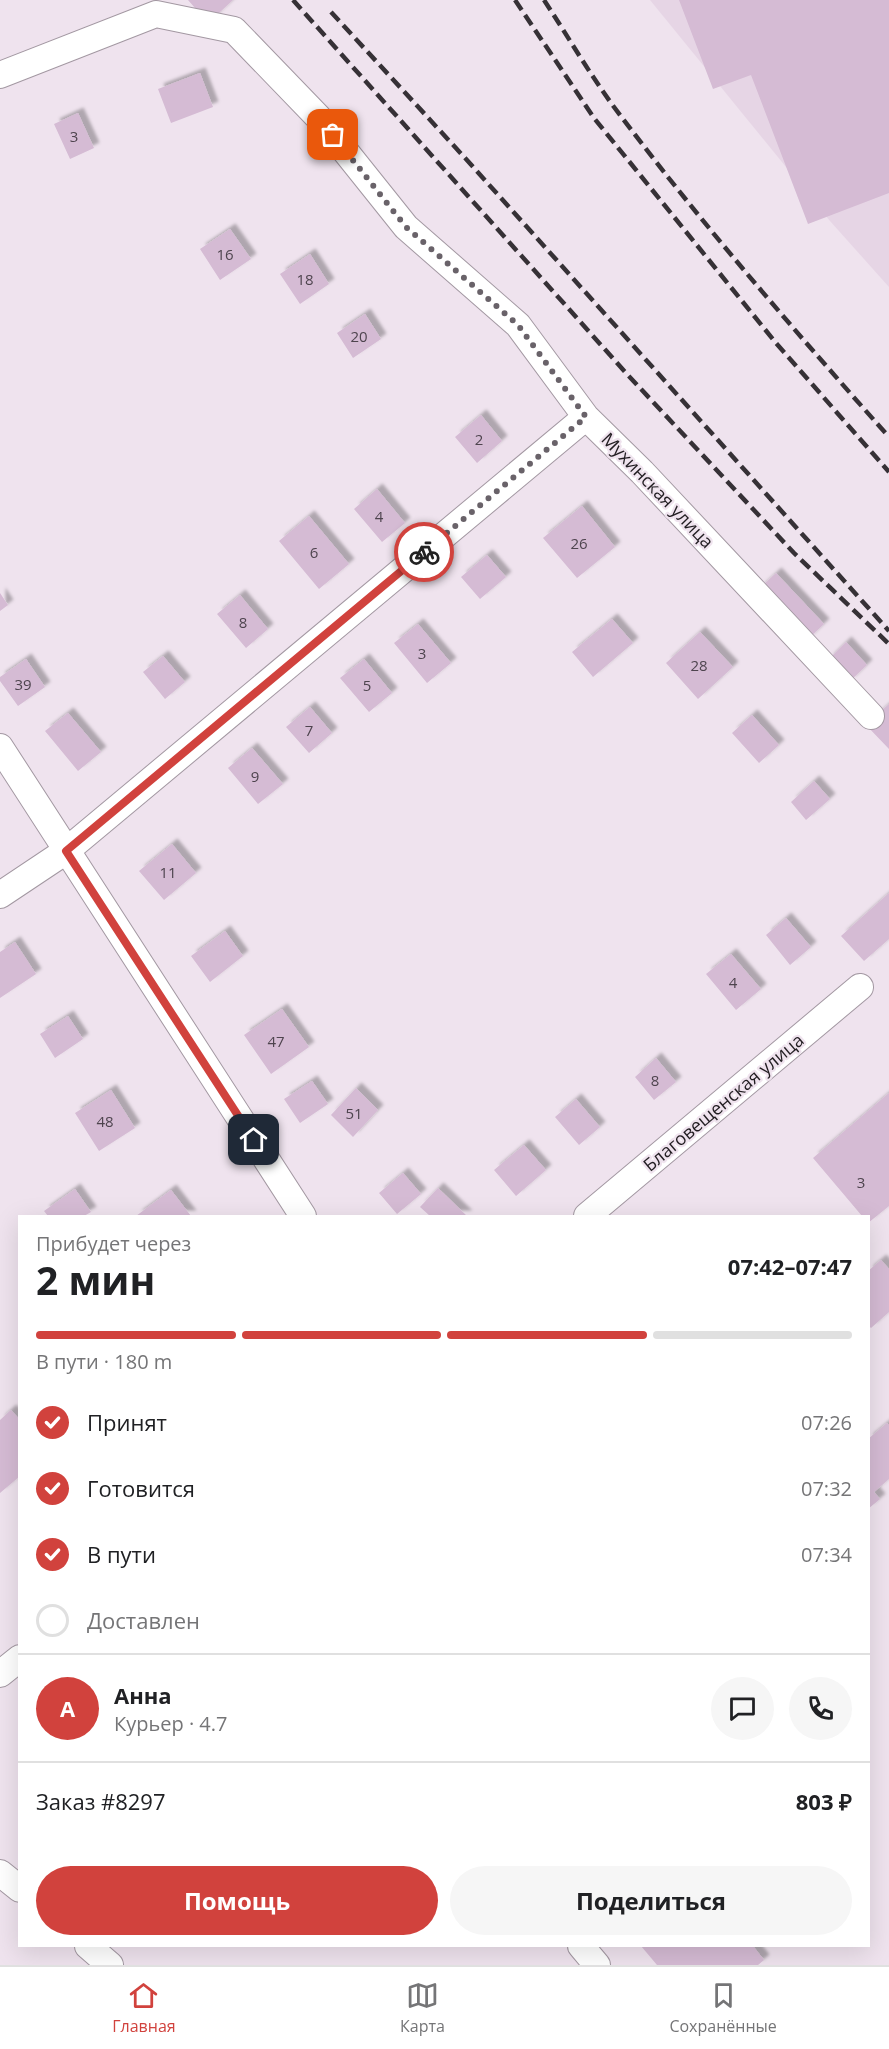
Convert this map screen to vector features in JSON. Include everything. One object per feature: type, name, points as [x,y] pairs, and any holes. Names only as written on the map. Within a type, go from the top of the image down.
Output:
[{"type":"street","name":"Мухинская улица","points":[[0,75],[156,14],[234,30],[318,117],[406,227],[518,325],[586,417],[642,472],[871,716]]},
{"type":"street","points":[[0,896],[66,851],[586,417]]},
{"type":"street","points":[[0,747],[302,1215]]},
{"type":"street","name":"Благовещенская улица","points":[[588,1215],[860,987]]},
{"type":"street","points":[[0,1674],[18,1660]]},
{"type":"street","points":[[0,1873],[18,1887]]},
{"type":"street","points":[[89,1947],[110,1965]]},
{"type":"street","points":[[582,1947],[597,1965]]},
{"type":"shaded area","points":[[650,0],[889,0],[889,287],[830,221]]},
{"type":"building","points":[[188,0],[233,0],[208,23]]},
{"type":"building","points":[[679,0],[889,0],[889,193],[808,224],[751,75],[713,89]]},
{"type":"building","points":[[200,73],[213,107],[171,123],[158,89]]},
{"type":"building","points":[[78,113],[94,148],[70,159],[54,124]]},
{"type":"building","points":[[230,229],[251,259],[220,280],[200,249]]},
{"type":"building","points":[[310,254],[329,284],[300,304],[280,274]]},
{"type":"building","points":[[365,314],[381,339],[353,358],[337,333]]},
{"type":"building","points":[[481,415],[502,441],[477,463],[455,437]]},
{"type":"building","points":[[377,489],[405,523],[382,542],[354,509]]},
{"type":"building","points":[[582,506],[615,547],[577,578],[543,538]]},
{"type":"building","points":[[309,516],[349,564],[319,589],[279,541]]},
{"type":"building","points":[[487,555],[506,577],[480,599],[461,577]]},
{"type":"building","points":[[776,573],[824,624],[807,640],[759,589]]},
{"type":"building","points":[[0,593],[8,605],[0,611]]},
{"type":"building","points":[[240,595],[268,629],[246,648],[217,614]]},
{"type":"building","points":[[612,619],[633,643],[593,677],[572,652]]},
{"type":"building","points":[[418,624],[451,663],[427,683],[394,643]]},
{"type":"building","points":[[700,632],[733,667],[698,699],[666,663]]},
{"type":"building","points":[[846,642],[867,665],[849,682],[828,660]]},
{"type":"building","points":[[163,656],[185,682],[165,699],[143,672]]},
{"type":"building","points":[[26,659],[45,687],[18,706],[0,681],[0,677]]},
{"type":"building","points":[[364,659],[392,693],[369,712],[340,678]]},
{"type":"building","points":[[889,704],[889,749],[866,725]]},
{"type":"building","points":[[310,707],[332,733],[309,753],[286,727]]},
{"type":"building","points":[[68,713],[101,752],[78,771],[45,731]]},
{"type":"building","points":[[752,715],[779,745],[759,763],[732,733]]},
{"type":"building","points":[[252,748],[283,784],[258,804],[228,768]]},
{"type":"building","points":[[814,781],[830,799],[806,820],[791,802]]},
{"type":"building","points":[[172,844],[196,873],[164,900],[139,871]]},
{"type":"building","points":[[889,893],[889,939],[864,961],[841,936]]},
{"type":"building","points":[[786,918],[811,947],[790,965],[766,935]]},
{"type":"building","points":[[225,931],[243,956],[210,982],[191,956]]},
{"type":"building","points":[[15,942],[36,974],[0,998],[0,952]]},
{"type":"building","points":[[731,954],[761,989],[736,1010],[706,974]]},
{"type":"building","points":[[282,1009],[309,1047],[271,1074],[244,1035]]},
{"type":"building","points":[[68,1016],[83,1039],[55,1058],[40,1034]]},
{"type":"building","points":[[656,1058],[676,1082],[654,1100],[635,1077]]},
{"type":"building","points":[[312,1081],[328,1104],[300,1123],[284,1099]]},
{"type":"building","points":[[356,1088],[378,1110],[353,1137],[331,1115]]},
{"type":"building","points":[[111,1090],[135,1128],[99,1151],[75,1113]]},
{"type":"building","points":[[889,1093],[889,1206],[870,1221],[870,1215],[861,1215],[813,1158]]},
{"type":"building","points":[[576,1099],[600,1127],[579,1145],[555,1117]]},
{"type":"building","points":[[524,1145],[546,1170],[516,1196],[494,1170]]},
{"type":"building","points":[[403,1173],[421,1194],[397,1214],[379,1193]]},
{"type":"building","points":[[438,1188],[466,1215],[429,1215],[420,1207]]},
{"type":"building","points":[[75,1189],[91,1212],[86,1215],[47,1215],[44,1211]]},
{"type":"building","points":[[171,1190],[190,1215],[137,1215]]},
{"type":"building","points":[[881,1260],[889,1269],[889,1312],[871,1328],[870,1327],[870,1269]]},
{"type":"building","points":[[11,1410],[18,1418],[18,1478],[0,1493],[0,1420]]},
{"type":"building","points":[[887,1423],[889,1425],[889,1479],[874,1492],[880,1499],[870,1507],[870,1437]]},
{"type":"building","points":[[642,1947],[754,1947],[764,1960],[758,1965],[657,1965]]},
{"type":"railway","points":[[293,0],[626,373],[794,553],[889,644]]},
{"type":"railway","points":[[515,0],[594,118],[776,343],[889,472]]},
{"type":"railway","points":[[544,0],[605,94],[680,192],[783,316],[889,437]]},
{"type":"railway","points":[[331,12],[466,159],[889,631]]},
{"type":"way so far","points":[[333,135],[406,227],[518,325],[586,417],[424,552]]},
{"type":"route","points":[[254,1140],[66,851],[424,552]]}]
